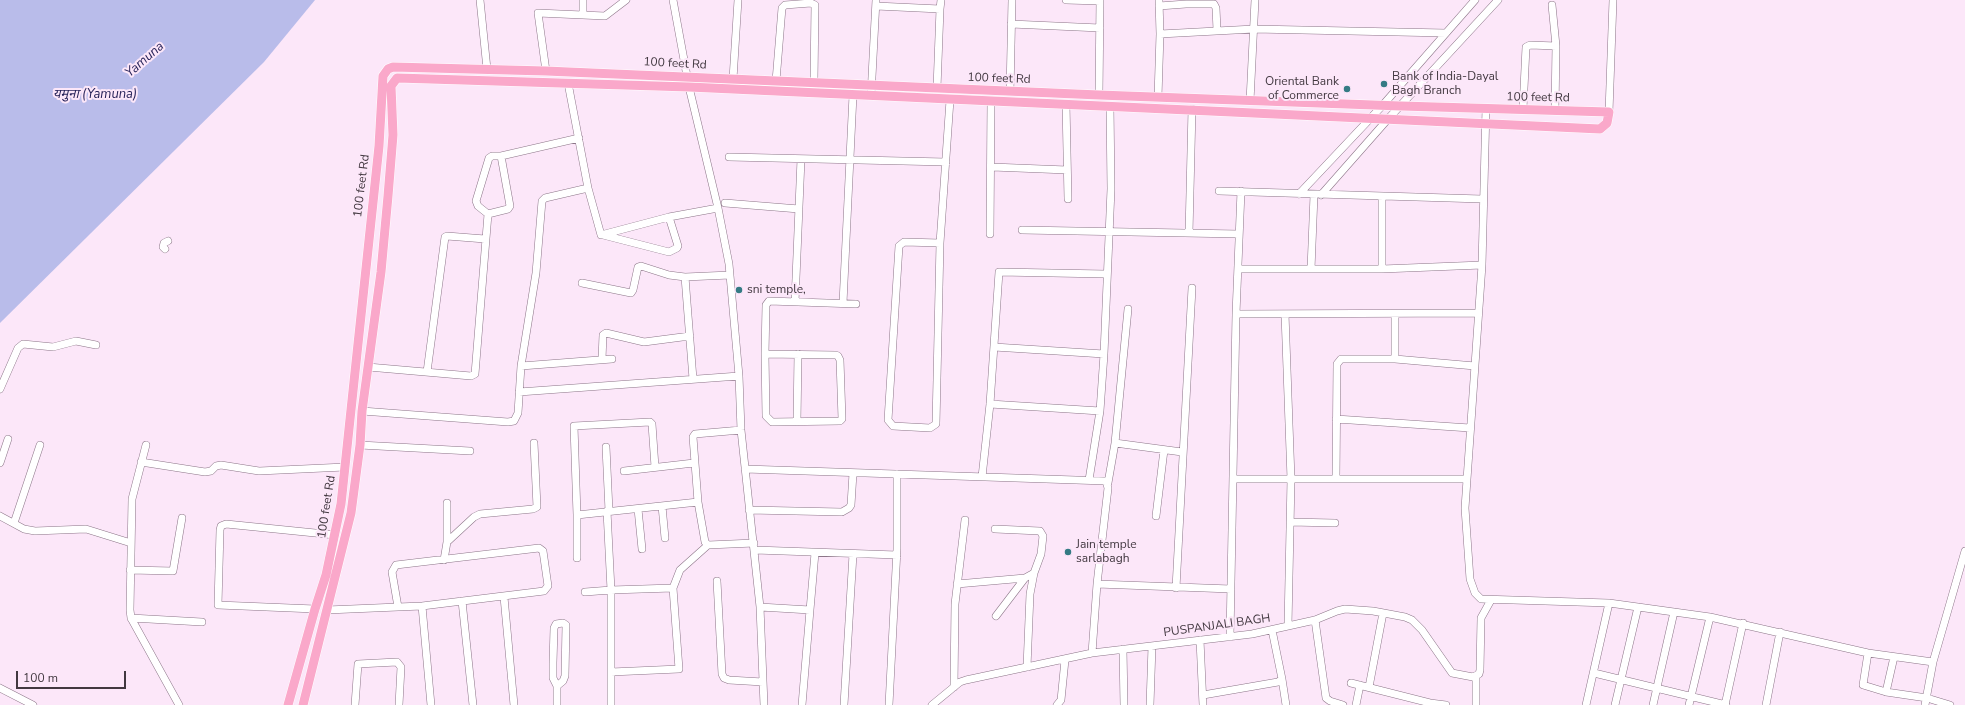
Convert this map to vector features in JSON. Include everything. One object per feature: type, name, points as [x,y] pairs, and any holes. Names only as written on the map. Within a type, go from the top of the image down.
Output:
[{"type":"main road","name":"100 feet Rd","points":[[288,705],[326,575],[335,537],[345,467],[379,146],[384,76],[388,69],[393,67],[546,71],[1010,92],[1382,106],[1609,112]]},
{"type":"main road","points":[[303,705],[351,513],[388,196],[393,135],[391,86],[394,80],[406,77],[689,87],[1600,129],[1607,123],[1609,112]]},
{"type":"main road","points":[[335,537],[345,540]]},
{"type":"street","points":[[480,0],[487,69]]},
{"type":"street","points":[[583,0],[583,15]]},
{"type":"street","points":[[546,71],[538,13],[605,16],[626,0]]},
{"type":"street","points":[[674,0],[689,87],[718,208],[730,275],[739,376],[741,430],[760,607],[764,705]]},
{"type":"street","points":[[733,79],[738,0]]},
{"type":"street","points":[[937,88],[941,0]]},
{"type":"street","points":[[1010,92],[1012,0]]},
{"type":"street","points":[[1066,0],[1100,1],[1099,95]]},
{"type":"street","points":[[1250,101],[1255,0]]},
{"type":"street","points":[[1299,194],[1382,106],[1475,0]]},
{"type":"street","points":[[1311,269],[1317,195],[1498,0]]},
{"type":"street","points":[[1609,112],[1613,0]]},
{"type":"street","points":[[776,81],[782,8],[786,5],[812,2],[815,5],[814,82]]},
{"type":"street","points":[[871,96],[876,3],[940,9]]},
{"type":"street","points":[[1158,97],[1160,34],[1159,3],[1214,4],[1216,8],[1217,30]]},
{"type":"street","points":[[1552,5],[1556,46],[1555,110]]},
{"type":"street","points":[[1011,24],[1100,28]]},
{"type":"street","points":[[1160,34],[1254,29],[1446,33]]},
{"type":"street","points":[[1523,109],[1526,47],[1530,45],[1556,46]]},
{"type":"street","points":[[568,83],[588,188],[601,235]]},
{"type":"street","points":[[843,303],[854,95]]},
{"type":"street","points":[[940,244],[907,242],[899,246],[888,420],[893,426],[930,428],[936,424],[940,244],[950,100]]},
{"type":"street","points":[[990,234],[992,167],[991,101]]},
{"type":"street","points":[[1066,104],[1068,199]]},
{"type":"street","points":[[1089,480],[1100,411],[1104,354],[1106,274],[1111,188],[1110,106]]},
{"type":"street","points":[[1486,108],[1482,199],[1482,265],[1465,508],[1470,579],[1473,590],[1478,597],[1481,599],[1491,600],[1609,603],[1710,617],[1744,623],[1868,652],[1933,662]]},
{"type":"street","points":[[1189,233],[1192,110]]},
{"type":"street","points":[[488,214],[478,206],[476,201],[488,158],[579,138]]},
{"type":"street","points":[[488,214],[508,209],[510,206],[500,156]]},
{"type":"street","points":[[729,157],[946,162]]},
{"type":"street","points":[[795,302],[801,159]]},
{"type":"street","points":[[992,167],[1067,170]]},
{"type":"street","points":[[362,411],[508,422],[514,420],[517,417],[521,366],[536,273],[543,200],[588,188]]},
{"type":"street","points":[[1219,191],[1482,199]]},
{"type":"street","points":[[1230,637],[1236,314],[1241,191]]},
{"type":"street","points":[[1382,196],[1382,269]]},
{"type":"street","points":[[725,203],[799,209]]},
{"type":"street","points":[[601,235],[668,217],[718,208]]},
{"type":"street","points":[[368,367],[471,376],[475,374],[488,214]]},
{"type":"street","points":[[601,235],[669,252],[678,246],[668,217]]},
{"type":"street","points":[[1022,230],[1239,234]]},
{"type":"street","points":[[427,372],[445,237],[486,239]]},
{"type":"street","points":[[165,249],[163,247],[164,243],[168,241]]},
{"type":"street","points":[[1238,268],[1382,269],[1482,265]]},
{"type":"street","points":[[582,283],[631,293],[634,290],[638,267],[641,266],[669,275],[685,277],[730,275]]},
{"type":"street","points":[[982,477],[990,404],[999,272],[1106,274]]},
{"type":"street","points":[[685,277],[693,379]]},
{"type":"street","points":[[1176,588],[1182,452],[1192,288]]},
{"type":"street","points":[[764,354],[838,356],[840,360],[842,419],[837,423],[772,422],[766,416],[764,354],[767,302],[856,304]]},
{"type":"street","points":[[1092,653],[1108,483],[1115,443],[1128,309]]},
{"type":"street","points":[[1236,314],[1395,315],[1478,313]]},
{"type":"street","points":[[1285,314],[1291,479],[1288,626]]},
{"type":"street","points":[[1395,315],[1395,359]]},
{"type":"street","points":[[602,359],[603,335],[606,333],[644,342],[690,336]]},
{"type":"street","points":[[0,389],[18,348],[23,344],[53,347],[76,342],[96,344]]},
{"type":"street","points":[[994,347],[1104,354]]},
{"type":"street","points":[[797,422],[798,354]]},
{"type":"street","points":[[1336,479],[1336,419],[1339,361],[1344,358],[1395,359],[1474,366]]},
{"type":"street","points":[[521,366],[612,359]]},
{"type":"street","points":[[519,392],[739,376]]},
{"type":"street","points":[[990,404],[1100,411]]},
{"type":"street","points":[[1336,419],[1470,428]]},
{"type":"street","points":[[577,558],[574,426],[650,422],[652,424],[655,467]]},
{"type":"street","points":[[708,545],[706,542],[698,502],[692,441],[696,434],[741,430]]},
{"type":"street","points":[[0,463],[8,440]]},
{"type":"street","points":[[447,542],[474,517],[480,514],[533,509],[537,507],[534,443]]},
{"type":"street","points":[[1115,443],[1182,452]]},
{"type":"street","points":[[14,523],[40,445]]},
{"type":"street","points":[[360,445],[470,451]]},
{"type":"street","points":[[146,446],[132,500],[129,605],[132,618],[179,705]]},
{"type":"street","points":[[606,447],[611,590],[611,705]]},
{"type":"street","points":[[1156,516],[1164,450]]},
{"type":"street","points":[[141,462],[205,472],[211,471],[216,466],[221,465],[259,471],[345,467]]},
{"type":"street","points":[[624,471],[694,463]]},
{"type":"street","points":[[745,470],[1104,480],[1108,483]]},
{"type":"street","points":[[749,510],[842,512],[851,505],[853,473]]},
{"type":"street","points":[[890,705],[897,555],[897,474]]},
{"type":"street","points":[[1233,479],[1467,479]]},
{"type":"street","points":[[577,516],[608,511],[698,502]]},
{"type":"street","points":[[444,560],[447,542],[447,504]]},
{"type":"street","points":[[662,506],[665,538]]},
{"type":"street","points":[[638,508],[642,549]]},
{"type":"street","points":[[0,516],[24,529],[35,531],[86,529],[131,543]]},
{"type":"street","points":[[130,570],[173,571],[182,518]]},
{"type":"street","points":[[954,687],[957,584],[965,520]]},
{"type":"street","points":[[1290,522],[1335,523]]},
{"type":"street","points":[[315,609],[218,605],[221,526],[226,524],[335,537]]},
{"type":"street","points":[[995,529],[1040,530],[1042,532],[1041,554],[1034,573],[1030,594],[1027,667]]},
{"type":"street","points":[[611,672],[680,670],[673,588],[680,570],[708,545],[754,546],[815,553],[897,555]]},
{"type":"street","points":[[327,610],[422,606],[544,591],[548,589],[542,549],[394,566],[392,572],[398,607]]},
{"type":"street","points":[[1926,702],[1933,662],[1965,551]]},
{"type":"street","points":[[802,705],[815,553]]},
{"type":"street","points":[[844,705],[853,554]]},
{"type":"street","points":[[996,616],[1025,578],[1034,573]]},
{"type":"street","points":[[957,584],[1025,578]]},
{"type":"street","points":[[717,581],[722,674],[724,678],[729,680],[763,682]]},
{"type":"street","points":[[1098,584],[1231,589]]},
{"type":"street","points":[[585,592],[673,588]]},
{"type":"street","points":[[504,597],[514,705]]},
{"type":"street","points":[[1476,705],[1476,676],[1480,670],[1481,618],[1491,600]]},
{"type":"street","points":[[462,601],[473,705]]},
{"type":"street","points":[[1586,705],[1609,603]]},
{"type":"street","points":[[422,606],[431,705]]},
{"type":"street","points":[[760,607],[810,610]]},
{"type":"street","points":[[1615,705],[1638,607]]},
{"type":"street","name":"PUSPANJALI BAGH","points":[[932,705],[954,687],[966,680],[1092,653],[1230,637],[1272,630],[1316,620],[1341,610],[1364,610],[1405,617],[1416,623],[1452,673],[1467,677],[1476,676]]},
{"type":"street","points":[[1653,705],[1674,612]]},
{"type":"street","points":[[1369,687],[1383,613]]},
{"type":"street","points":[[1689,705],[1710,617]]},
{"type":"street","points":[[132,618],[202,622]]},
{"type":"street","points":[[1316,620],[1326,698],[1340,704]]},
{"type":"street","points":[[1594,673],[1657,687],[1725,705],[1744,623]]},
{"type":"street","points":[[557,686],[563,681],[565,676],[566,625],[563,624],[556,624],[554,628],[553,678],[557,686],[557,705]]},
{"type":"street","points":[[1272,630],[1286,705]]},
{"type":"street","points":[[1766,705],[1780,632]]},
{"type":"street","points":[[1200,640],[1203,705]]},
{"type":"street","points":[[1150,705],[1152,646]]},
{"type":"street","points":[[1123,649],[1124,705]]},
{"type":"street","points":[[1868,652],[1862,683],[1865,687],[1926,702],[1950,705]]},
{"type":"street","points":[[1886,692],[1894,657]]},
{"type":"street","points":[[1057,705],[1061,700],[1065,660]]},
{"type":"street","points":[[355,705],[358,664],[397,662],[401,667],[399,705]]},
{"type":"street","points":[[1203,695],[1278,682],[1282,678]]},
{"type":"street","points":[[1352,683],[1430,703],[1446,705]]},
{"type":"street","points":[[1356,705],[1360,685]]},
{"type":"street","points":[[0,688],[33,705]]},
{"type":"water","name":"यमुना (Yamuna)","points":[[0,0],[315,0],[264,62],[0,323]]},
{"type":"place","name":"Bank of India-Dayal Bagh Branch","points":[[1384,84]]},
{"type":"place","name":"Oriental Bank of Commerce","points":[[1347,89]]},
{"type":"place","name":"sni temple,","points":[[739,290]]},
{"type":"place","name":"Jain temple sarlabagh","points":[[1068,552]]},
{"type":"water label","name":"Yamuna","points":[[145,60]]}]
